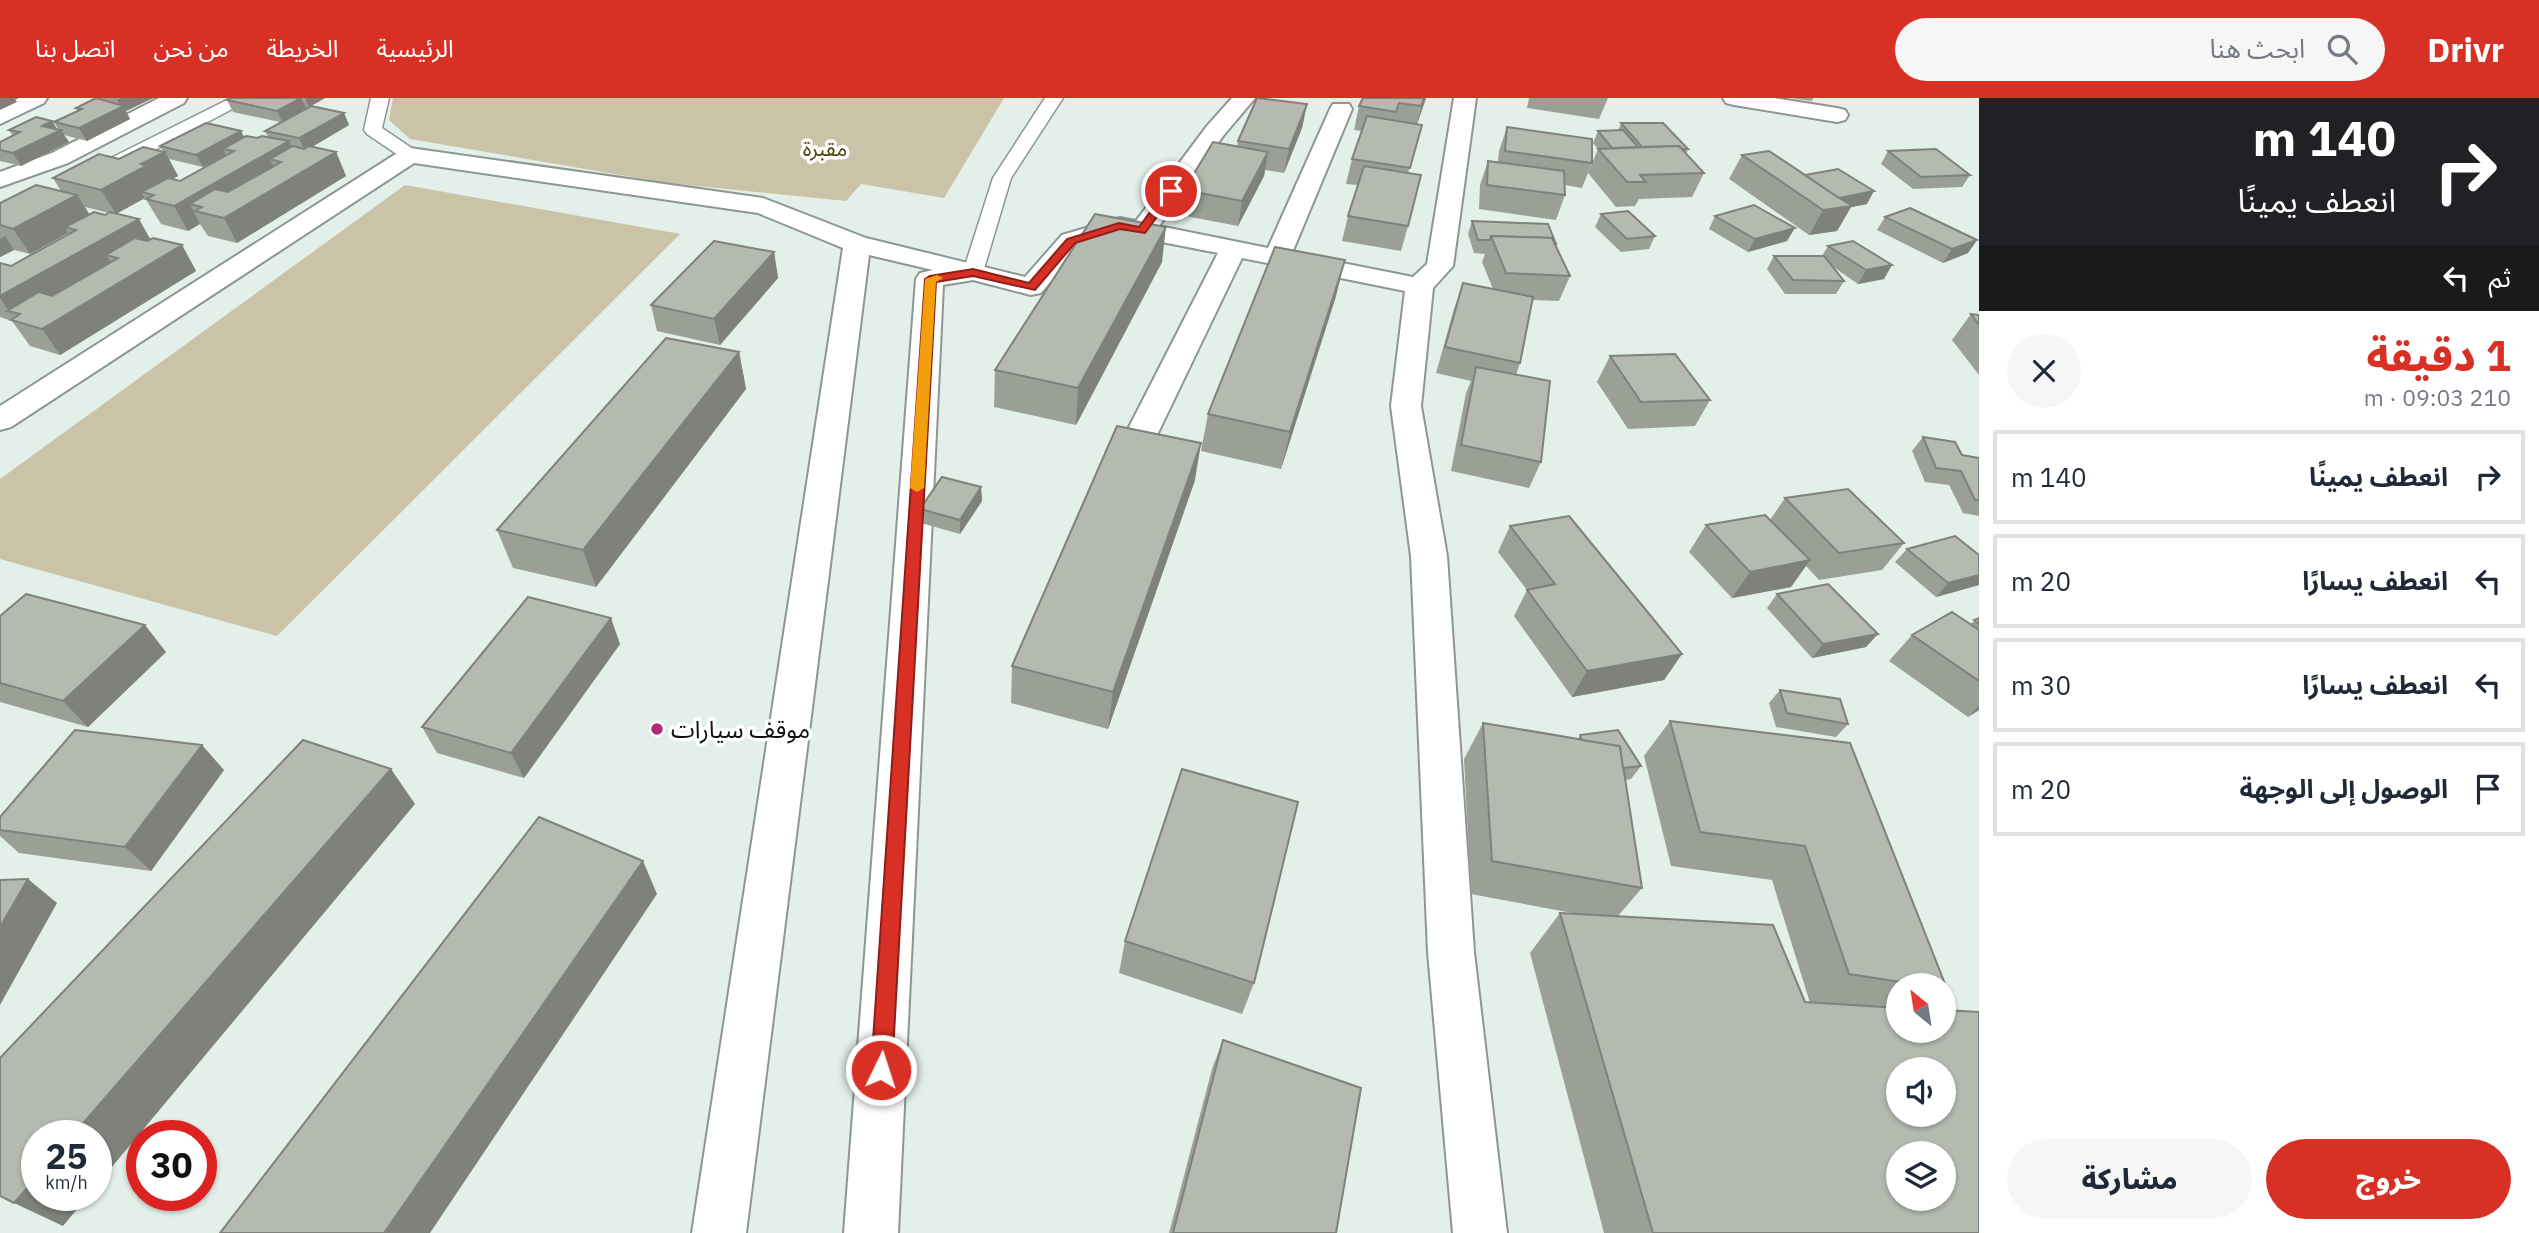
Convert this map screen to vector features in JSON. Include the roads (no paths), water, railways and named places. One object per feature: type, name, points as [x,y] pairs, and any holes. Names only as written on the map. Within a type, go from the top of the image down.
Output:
[{"type":"street","points":[[0,117],[36,98]]},
{"type":"street","points":[[0,180],[60,158],[176,98]]},
{"type":"street","points":[[1142,231],[1215,131],[1244,98]]},
{"type":"street","points":[[1465,98],[1440,266],[1419,286],[1406,406],[1429,556],[1451,952],[1480,1233]]},
{"type":"street","points":[[1734,98],[1837,115]]},
{"type":"street","points":[[1277,257],[1340,109]]},
{"type":"street","points":[[4,414],[410,155],[763,206],[857,244],[1031,287],[1071,241],[1119,226],[1419,286]]},
{"type":"street","points":[[719,1233],[857,244]]},
{"type":"street","points":[[1142,433],[1233,249]]},
{"type":"street","points":[[871,1233],[930,279],[973,272]]},
{"type":"lane","points":[[99,172],[244,98]]},
{"type":"lane","points":[[380,98],[373,130],[410,155]]},
{"type":"lane","points":[[973,272],[1002,178],[1054,98]]},
{"type":"place","name":"موقف سيارات","points":[[657,729]]},
{"type":"park label","name":"مقبرة","points":[[825,148]]}]
